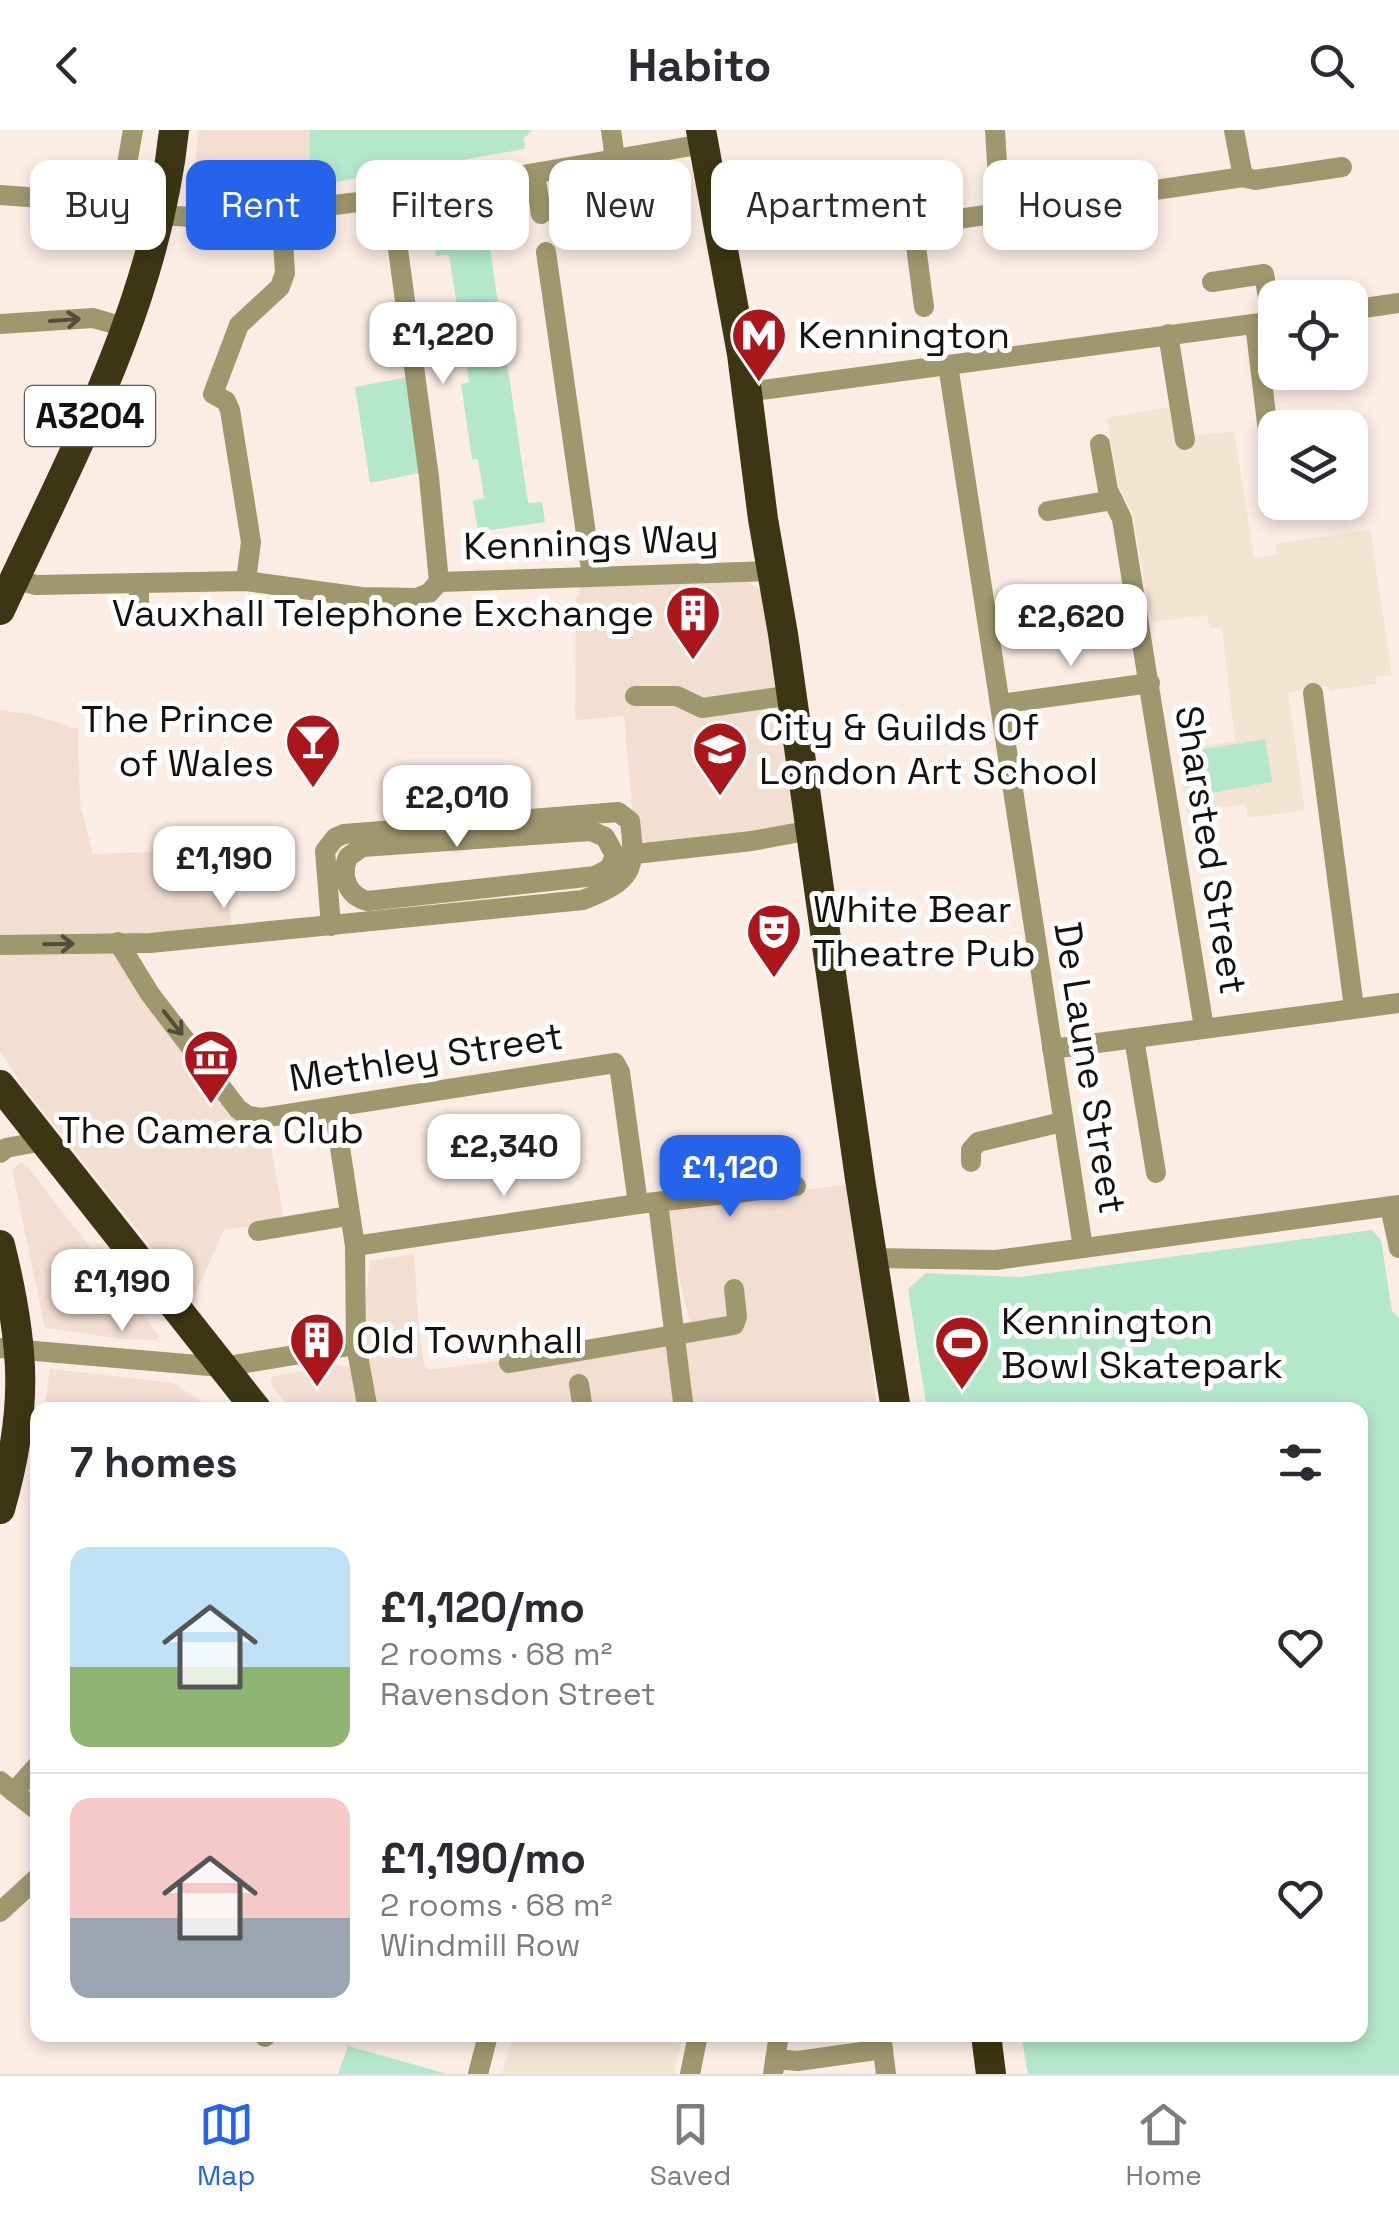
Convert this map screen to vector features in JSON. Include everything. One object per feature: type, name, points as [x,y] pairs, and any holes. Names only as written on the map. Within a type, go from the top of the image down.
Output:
[{"type":"highway","name":"A3204","points":[[166,182],[174,130]]},
{"type":"highway","points":[[702,137],[774,571],[895,1402]]},
{"type":"highway","name":"A3204","points":[[0,610],[128,328],[151,250]]},
{"type":"highway","points":[[0,1084],[250,1402]]},
{"type":"highway","points":[[0,1245],[20,1415],[0,1509]]},
{"type":"highway","points":[[987,2042],[992,2074]]},
{"type":"street","points":[[611,130],[615,160],[702,137]]},
{"type":"street","points":[[995,130],[997,160]]},
{"type":"street","points":[[1234,130],[1243,177]]},
{"type":"street","points":[[0,195],[108,203],[126,170],[131,131]]},
{"type":"street","points":[[1158,189],[1342,167]]},
{"type":"street","points":[[529,174],[549,171]]},
{"type":"street","points":[[535,173],[541,214]]},
{"type":"street","points":[[14,579],[36,586],[246,581],[251,542],[230,410],[226,401],[213,394],[239,325],[280,287],[285,273],[284,250]]},
{"type":"street","points":[[397,250],[430,477],[439,582]]},
{"type":"street","points":[[917,250],[924,307]]},
{"type":"street","points":[[546,252],[592,576]]},
{"type":"street","points":[[1212,282],[1264,274],[1264,280]]},
{"type":"street","points":[[1368,307],[1399,303]]},
{"type":"street","points":[[0,324],[93,318],[128,328]]},
{"type":"street","points":[[746,392],[1258,323]]},
{"type":"street","points":[[1168,334],[1185,440]]},
{"type":"street","name":"De Laune Street","points":[[948,365],[1083,1248]]},
{"type":"street","name":"Sharsted Street","points":[[1100,444],[1112,500],[1122,519],[1204,1028]]},
{"type":"street","points":[[1048,511],[1112,500]]},
{"type":"street","name":"Kennings Way","points":[[246,581],[361,597],[417,598],[430,593],[439,582],[774,571]]},
{"type":"street","points":[[138,616],[139,583]]},
{"type":"street","name":"Sharsted Street","points":[[1000,704],[1150,683]]},
{"type":"street","points":[[1313,692],[1354,1008]]},
{"type":"street","points":[[635,696],[677,696],[702,708],[792,694]]},
{"type":"street","points":[[0,945],[150,943],[332,926],[583,900],[616,883],[632,868],[635,854],[630,820],[618,812],[344,834],[335,838],[325,851],[332,926]]},
{"type":"street","points":[[635,854],[752,842],[812,830]]},
{"type":"street","points":[[590,831],[606,838],[614,855],[608,870],[595,876],[368,901],[351,891],[345,876],[348,857],[362,846],[590,831]]},
{"type":"street","points":[[118,942],[135,968]]},
{"type":"street","points":[[135,968],[137,958],[150,943]]},
{"type":"street","name":"Methley Street","points":[[135,968],[150,994],[238,1109],[248,1116],[262,1118],[334,1108],[615,1063],[648,1204]]},
{"type":"street","points":[[1052,1049],[1399,1003]]},
{"type":"street","points":[[1134,1038],[1156,1173]]},
{"type":"street","points":[[334,1108],[354,1246],[356,1345],[367,1402]]},
{"type":"street","points":[[971,1162],[972,1150],[978,1142],[1062,1122]]},
{"type":"street","points":[[0,1153],[6,1148],[43,1140]]},
{"type":"street","points":[[354,1246],[796,1186]]},
{"type":"street","points":[[648,1204],[676,1334],[683,1402]]},
{"type":"street","points":[[872,1258],[996,1260],[1394,1206],[1399,1248]]},
{"type":"street","points":[[258,1231],[348,1216]]},
{"type":"street","points":[[510,1363],[734,1325],[734,1288]]},
{"type":"street","points":[[11,1350],[221,1367],[356,1345]]},
{"type":"street","points":[[578,1384],[581,1402]]},
{"type":"street","points":[[30,1771],[7,1786],[30,1805]]},
{"type":"street","points":[[0,1912],[30,1884]]},
{"type":"street","points":[[478,2074],[486,2042]]},
{"type":"street","points":[[690,2074],[697,2042]]},
{"type":"street","points":[[776,2058],[798,2061],[882,2042],[886,2074]]},
{"type":"shaded area","points":[[198,130],[310,130],[311,160],[196,160]]},
{"type":"shaded area","points":[[1169,407],[1176,441],[1195,439],[1195,435],[1234,432],[1254,558],[1277,554],[1276,544],[1370,530],[1392,675],[1376,677],[1376,684],[1330,691],[1328,686],[1306,688],[1288,693],[1305,810],[1248,818],[1245,804],[1187,813],[1177,750],[1235,741],[1222,627],[1210,628],[1207,615],[1152,622],[1132,511],[1119,488],[1107,418]]},
{"type":"shaded area","points":[[747,581],[761,590],[795,821],[785,830],[643,847],[635,841],[624,716],[575,720],[576,599],[582,585]]},
{"type":"shaded area","points":[[0,710],[34,715],[78,729],[80,803],[93,854],[225,850],[232,932],[0,940]]},
{"type":"shaded area","points":[[0,947],[112,947],[236,1113],[267,1122],[284,1221],[224,1230],[193,1299],[21,1084],[0,1051]]},
{"type":"shaded area","points":[[21,1162],[159,1336],[156,1340],[45,1328],[12,1170]]},
{"type":"shaded area","points":[[845,1185],[851,1194],[876,1402],[370,1402],[360,1351],[370,1261],[414,1254],[419,1331],[428,1370],[667,1339],[694,1340],[665,1217],[673,1206]]},
{"type":"shaded area","name":"Old Townhall","points":[[337,1365],[356,1368],[363,1402],[285,1402],[273,1388],[270,1380],[274,1376]]},
{"type":"shaded area","points":[[50,1369],[174,1383],[201,1402],[45,1402]]},
{"type":"shaded area","points":[[511,2042],[681,2042],[674,2074],[502,2074]]},
{"type":"green space","points":[[310,130],[533,130],[524,138],[525,149],[462,160],[356,160],[356,178],[336,182],[336,160],[309,160]]},
{"type":"green space","points":[[435,250],[490,250],[528,503],[542,502],[545,522],[478,532],[473,501],[484,498],[478,459],[472,459],[461,384],[469,382],[449,255],[436,256]]},
{"type":"green space","points":[[408,377],[424,472],[370,483],[355,387]]},
{"type":"green space","points":[[1265,739],[1272,782],[1189,797],[1181,753]]},
{"type":"green space","points":[[1372,1230],[1381,1240],[1392,1311],[1399,1318],[1399,2074],[1028,2074],[1022,2042],[1368,2042],[1368,1402],[926,1402],[908,1289],[926,1273],[1020,1277]]},
{"type":"green space","points":[[348,2046],[447,2074],[338,2074]]},
{"type":"place","name":"Kennington","points":[[759,384]]},
{"type":"place","name":"Vauxhall Telephone Exchange","points":[[693,662]]},
{"type":"place","name":"The Prince of Wales","points":[[313,790]]},
{"type":"place","name":"City & Guilds Of London Art School","points":[[720,798]]},
{"type":"place","name":"White Bear Theatre Pub","points":[[774,980]]},
{"type":"place","name":"The Camera Club","points":[[211,1106]]},
{"type":"place","name":"Old Townhall","points":[[317,1389]]},
{"type":"place","name":"Kennington Bowl Skatepark","points":[[962,1392]]}]
